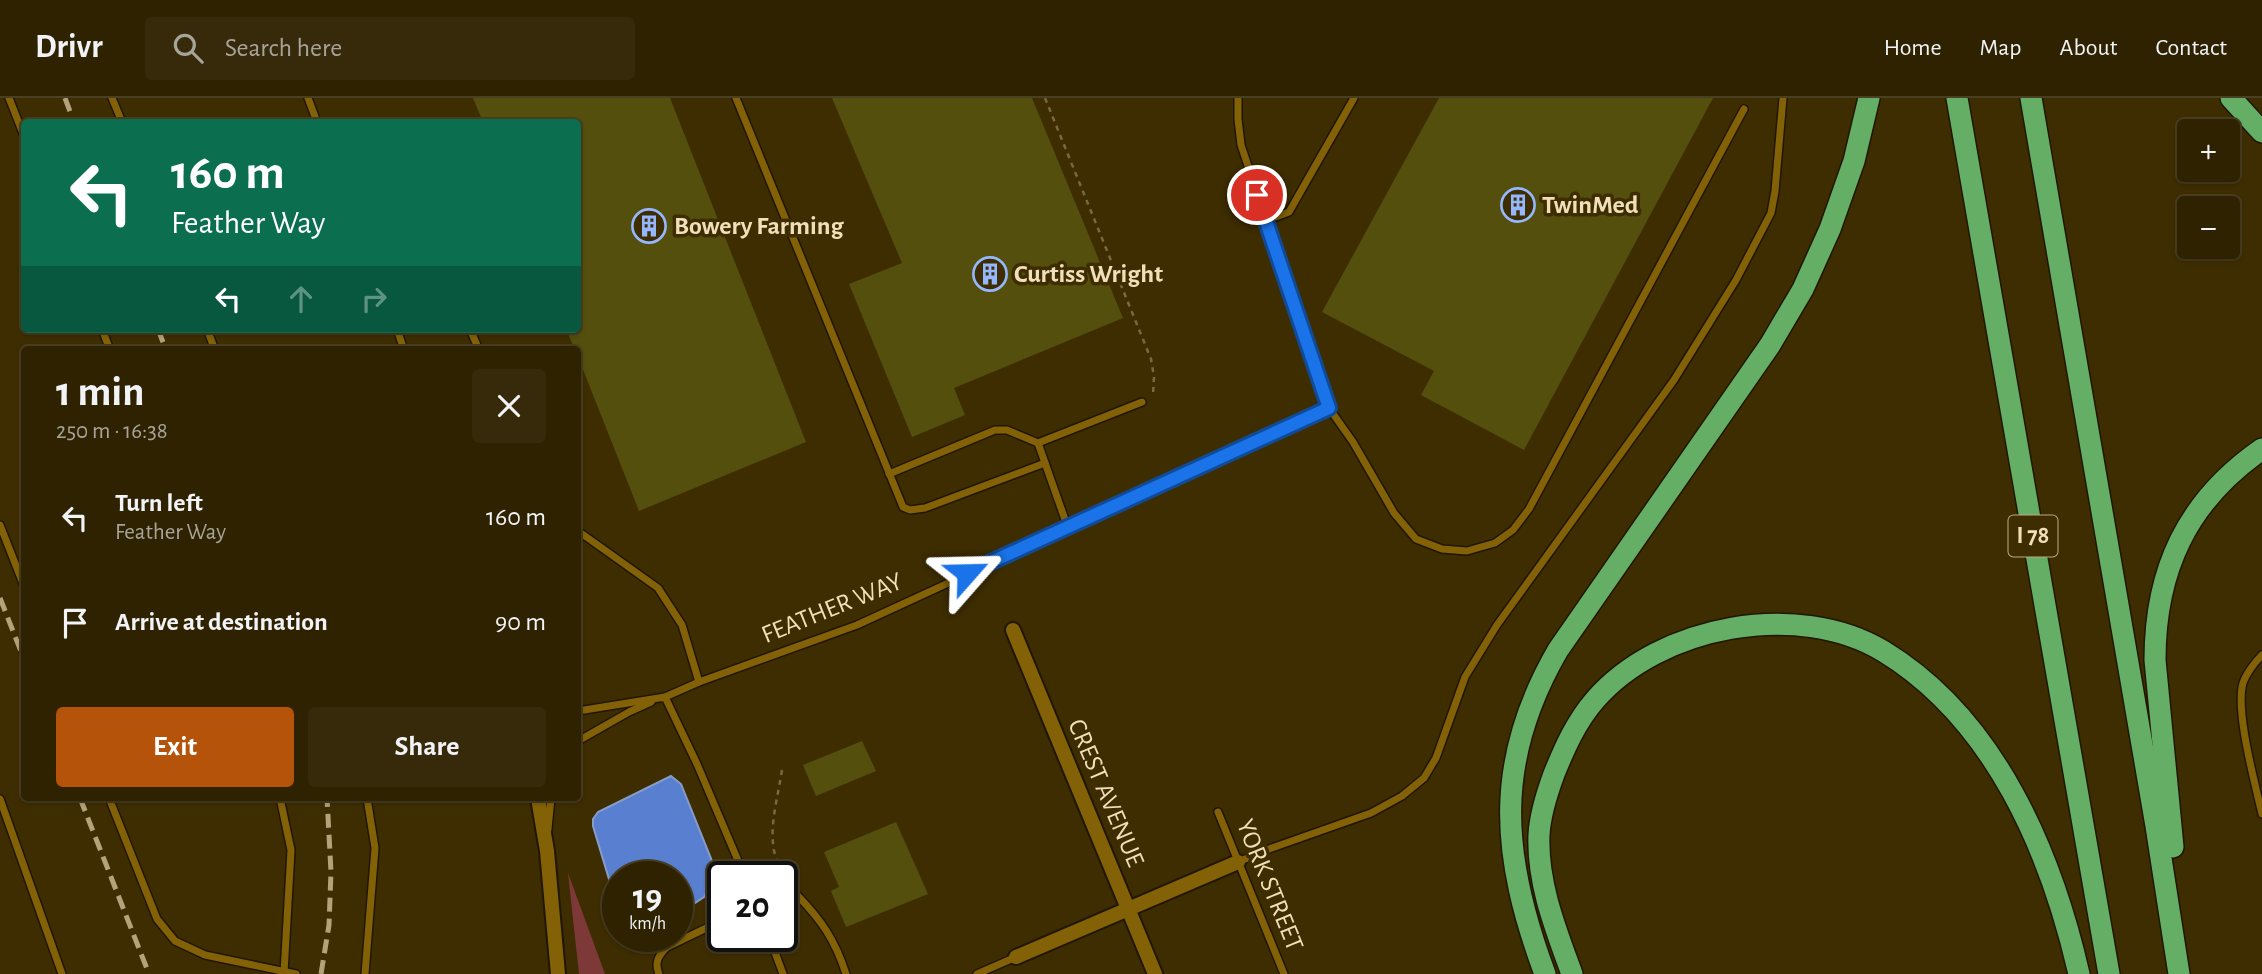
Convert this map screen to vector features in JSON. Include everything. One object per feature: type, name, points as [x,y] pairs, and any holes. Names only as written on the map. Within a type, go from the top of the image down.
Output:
[{"type":"highway","points":[[1545,974],[1523,909],[1510,832],[1514,771],[1520,737],[1530,707],[1558,650],[1764,353],[1803,289],[1854,161],[1869,98]]},
{"type":"highway","name":"I 78","points":[[1957,98],[2109,974]]},
{"type":"highway","points":[[2031,98],[2157,826],[2179,974]]},
{"type":"highway","points":[[2231,98],[2262,132]]},
{"type":"highway","points":[[2187,974],[2154,660],[2157,611],[2168,565],[2190,520],[2219,484],[2262,449]]},
{"type":"highway","points":[[1572,974],[1549,906],[1540,862],[1539,834],[1552,779],[1565,747],[1579,720],[1597,698],[1643,661],[1671,647],[1724,629],[1752,624],[1819,628],[1852,637],[1882,650],[1933,689],[1960,715],[2007,783],[2031,831],[2065,918],[2079,974]]},
{"type":"street","name":"CREST AVENUE","points":[[1013,630],[1155,974]]},
{"type":"street","points":[[539,801],[547,851],[558,974]]},
{"type":"street","points":[[1016,957],[1238,862]]},
{"type":"lane","points":[[9,98],[21,128]]},
{"type":"lane","points":[[113,98],[121,119]]},
{"type":"lane","points":[[308,98],[316,119]]},
{"type":"lane","points":[[736,98],[903,507],[917,510],[1045,463]]},
{"type":"lane","points":[[1238,98],[1241,145],[1329,408],[1353,442],[1394,513],[1416,539],[1442,549],[1467,551],[1495,543],[1513,530],[1529,509],[1744,109]]},
{"type":"lane","points":[[1265,221],[1289,212],[1354,98]]},
{"type":"lane","points":[[1238,862],[1371,813],[1402,796],[1424,778],[1436,758],[1471,666],[1497,625],[1674,380],[1736,280],[1760,235],[1771,213],[1776,191],[1783,98]]},
{"type":"lane","points":[[889,474],[995,430],[1007,430],[1038,443],[1142,402]]},
{"type":"lane","name":"FEATHER WAY","points":[[581,739],[629,712],[665,696],[857,625],[1329,408]]},
{"type":"lane","points":[[1038,443],[1068,528]]},
{"type":"lane","points":[[0,525],[21,578]]},
{"type":"lane","points":[[581,533],[658,588],[682,625],[699,682]]},
{"type":"lane","points":[[2262,655],[2243,681],[2242,699],[2246,739],[2262,814]]},
{"type":"lane","points":[[665,696],[739,861]]},
{"type":"lane","name":"FEATHER WAY","points":[[581,710],[665,696]]},
{"type":"lane","points":[[0,799],[62,974]]},
{"type":"lane","points":[[110,801],[157,919],[175,941],[205,955],[296,974]]},
{"type":"lane","points":[[281,801],[291,850],[284,973]]},
{"type":"lane","points":[[365,974],[375,848],[367,801]]},
{"type":"lane","points":[[547,851],[551,801]]},
{"type":"lane","name":"YORK STREET","points":[[1218,812],[1284,974]]},
{"type":"lane","points":[[737,855],[737,861]]},
{"type":"lane","points":[[798,896],[816,915],[838,948],[846,974]]},
{"type":"lane","points":[[659,974],[656,962],[667,947],[707,928]]},
{"type":"lane","points":[[775,952],[783,974]]},
{"type":"lane","points":[[977,974],[1016,957]]},
{"type":"path","points":[[1045,98],[1151,359],[1153,394],[1142,402]]},
{"type":"path","points":[[776,861],[772,834],[782,771]]},
{"type":"shaded area","points":[[568,873],[605,974],[579,974]]},
{"type":"water","points":[[671,776],[681,784],[712,861],[707,861],[707,891],[704,897],[693,904],[693,861],[604,861],[593,826],[593,819],[598,812]]},
{"type":"building","name":"Bowery Farming","points":[[473,98],[670,98],[806,442],[639,511],[581,365],[581,346],[573,346],[568,333],[581,333],[581,119],[482,119]]},
{"type":"building","name":"Curtiss Wright","points":[[832,98],[1032,98],[1123,318],[954,388],[965,415],[912,437],[849,284],[902,263]]},
{"type":"building","name":"TwinMed","points":[[1439,98],[1713,98],[1524,450],[1421,395],[1434,371],[1322,312]]},
{"type":"building","points":[[862,741],[876,771],[816,796],[803,765]]},
{"type":"building","points":[[896,822],[928,894],[846,927],[831,891],[839,887],[824,852]]},
{"type":"railway","points":[[65,98],[73,119]]},
{"type":"railway","points":[[160,333],[164,346]]},
{"type":"railway","points":[[0,598],[21,651]]},
{"type":"railway","points":[[81,801],[149,974]]},
{"type":"railway","points":[[321,974],[329,925],[331,872],[327,801]]},
{"type":"place","name":"TwinMed","points":[[1518,205]]},
{"type":"place","name":"Bowery Farming","points":[[649,226]]},
{"type":"place","name":"Curtiss Wright","points":[[990,274]]},
{"type":"route","points":[[967,573],[1329,408],[1257,195]]}]
